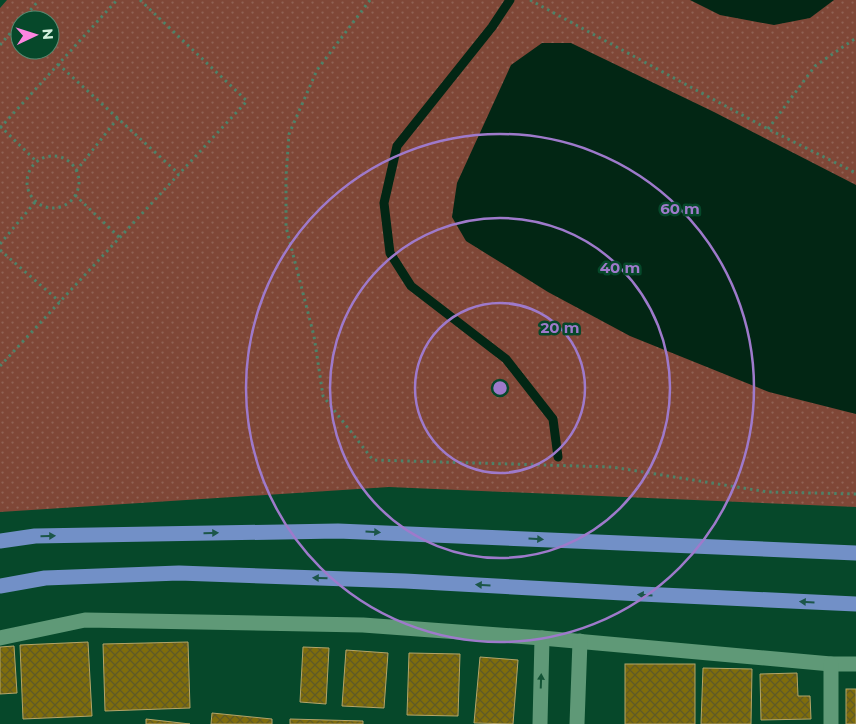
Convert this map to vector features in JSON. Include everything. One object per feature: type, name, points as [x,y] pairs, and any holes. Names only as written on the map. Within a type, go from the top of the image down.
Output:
[{"type":"main road","points":[[0,540],[35,536],[338,531],[856,553]]},
{"type":"main road","points":[[0,586],[45,578],[179,573],[405,581],[856,604]]},
{"type":"street","points":[[0,638],[85,620],[363,625],[580,641],[831,664],[856,664]]},
{"type":"street","points":[[540,724],[542,638]]},
{"type":"street","points":[[577,724],[580,641]]},
{"type":"street","points":[[831,664],[832,724]]},
{"type":"path","points":[[30,10],[39,0]]},
{"type":"path","points":[[37,162],[0,127],[117,0]]},
{"type":"path","points":[[0,366],[247,101],[140,0]]},
{"type":"path","points":[[370,0],[317,70],[289,134],[286,176],[286,227],[314,336],[323,396],[373,460],[612,467],[768,492],[856,494]]},
{"type":"path","points":[[530,0],[768,129],[856,173]]},
{"type":"path","points":[[0,45],[10,34]]},
{"type":"path","points":[[768,129],[815,66],[856,38]]},
{"type":"path","points":[[58,64],[180,174]]},
{"type":"path","points":[[76,170],[118,118]]},
{"type":"path","points":[[54,156],[63,158],[70,164],[76,170],[78,179],[78,188],[75,196],[61,206],[52,208],[43,206],[36,201],[30,194],[27,185],[31,168],[37,162],[46,157],[54,156]]},
{"type":"path","points":[[75,196],[120,238]]},
{"type":"path","points":[[0,244],[36,201]]},
{"type":"path","points":[[0,250],[60,302]]},
{"type":"shaded area","points":[[7,0],[856,0],[856,507],[389,487],[0,512],[0,8]]},
{"type":"shaded area","points":[[690,0],[834,0],[810,18],[774,25],[720,15]]},
{"type":"shaded area","points":[[542,43],[571,43],[714,112],[856,185],[856,414],[769,392],[630,336],[548,292],[466,241],[452,217],[457,183],[511,65]]},
{"type":"building","points":[[88,642],[92,716],[23,719],[20,645]]},
{"type":"building","points":[[188,642],[190,708],[105,711],[103,644]]},
{"type":"building","points":[[14,646],[17,693],[0,694],[0,647]]},
{"type":"building","points":[[303,647],[329,648],[326,704],[300,702]]},
{"type":"building","points":[[346,650],[388,653],[384,708],[342,706]]},
{"type":"building","points":[[409,653],[460,654],[458,716],[407,715]]},
{"type":"building","points":[[480,657],[518,660],[513,724],[474,723]]},
{"type":"building","points":[[625,664],[695,664],[695,724],[625,724]]},
{"type":"building","points":[[703,668],[752,669],[751,724],[701,724]]},
{"type":"building","points":[[797,673],[798,696],[810,696],[811,719],[761,720],[760,674]]},
{"type":"building","points":[[846,689],[856,689],[856,724],[846,724]]},
{"type":"building","points":[[212,713],[272,719],[272,724],[211,724]]},
{"type":"building","points":[[146,719],[190,724],[146,724]]},
{"type":"building","points":[[290,719],[363,721],[363,724],[290,724]]},
{"type":"waterway","points":[[510,0],[492,27],[397,146],[384,203],[390,253],[411,286],[506,359],[553,419],[558,457]]}]
